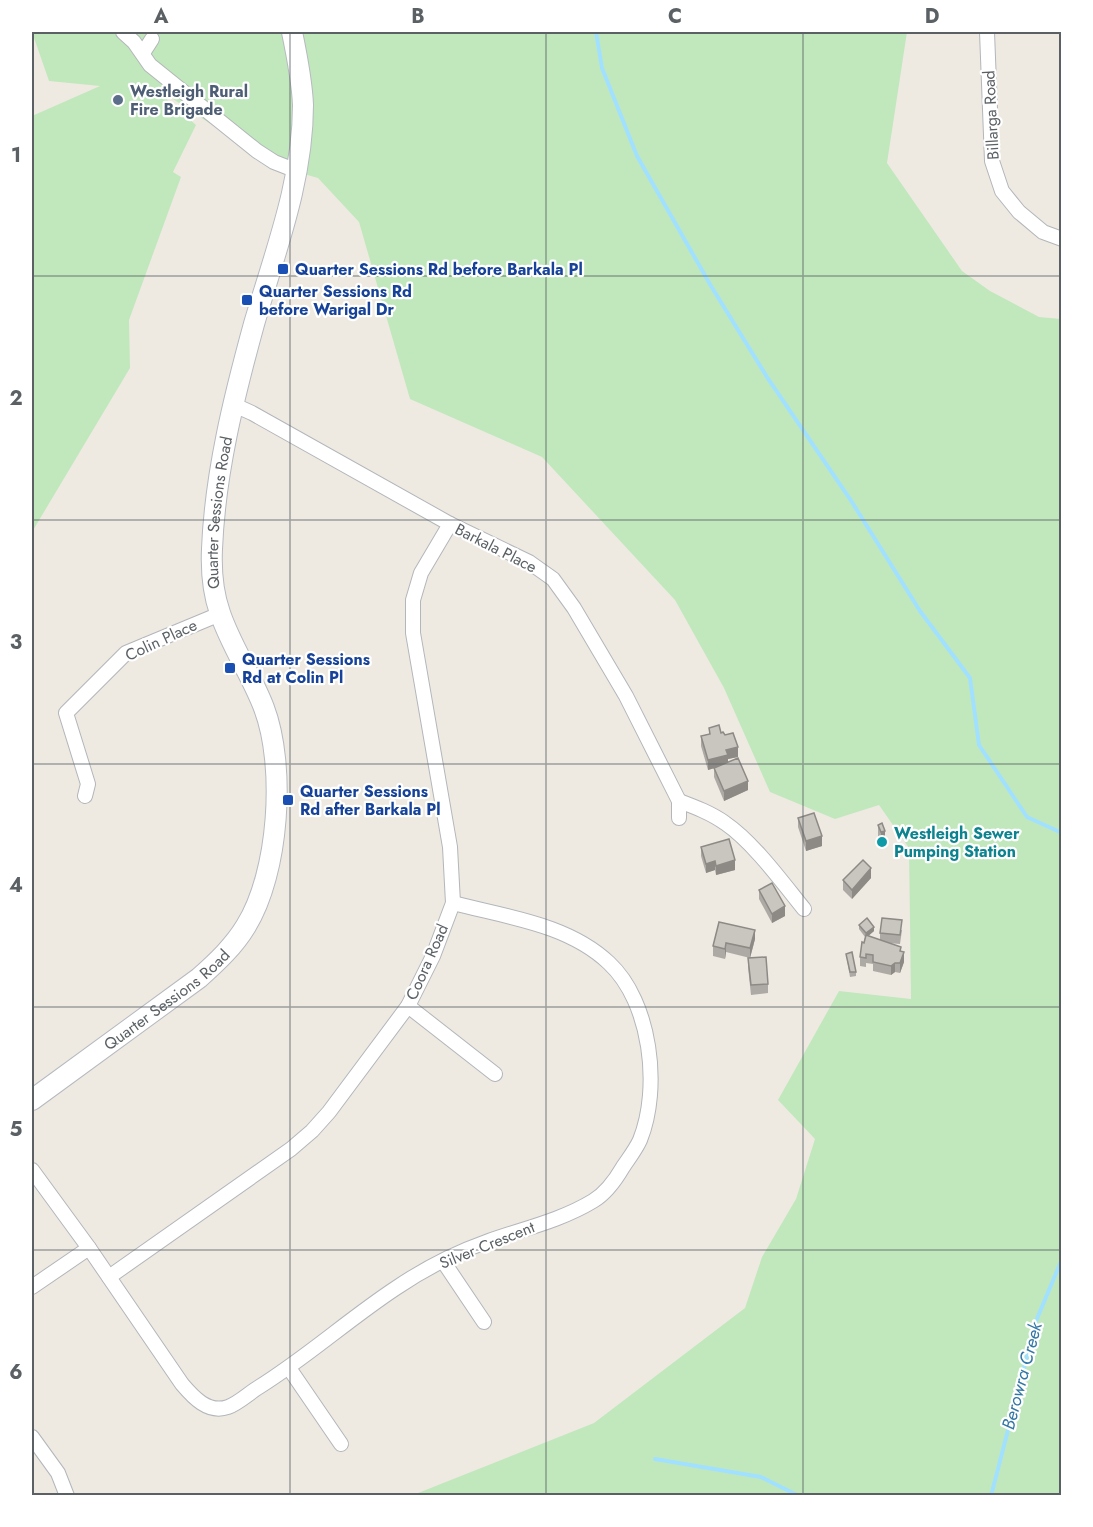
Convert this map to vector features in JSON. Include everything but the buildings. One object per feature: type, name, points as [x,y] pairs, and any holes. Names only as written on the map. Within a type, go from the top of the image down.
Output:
[{"type":"main road","name":"Quarter Sessions Road","points":[[32,1100],[200,978],[224,956],[245,928],[261,897],[272,844],[277,779],[275,744],[264,708],[220,614],[214,588],[212,549],[221,468],[232,404],[276,252],[297,171],[301,146],[303,103],[292,32]]},
{"type":"street","points":[[123,32],[150,65],[265,158],[297,171]]},
{"type":"street","name":"Billarga Road","points":[[987,32],[992,161],[1002,191],[1027,219],[1043,231],[1062,239]]},
{"type":"street","points":[[143,54],[152,39]]},
{"type":"street","name":"Barkala Place","points":[[232,404],[450,524],[529,562],[553,579],[574,608],[626,696],[679,801],[679,818]]},
{"type":"street","name":"Coora Road","points":[[109,1277],[291,1149],[312,1131],[329,1112],[408,1006],[433,956],[453,903],[450,847],[413,633],[413,600],[421,573],[450,524]]},
{"type":"street","name":"Colin Place","points":[[85,796],[88,784],[66,713],[126,653],[220,614]]},
{"type":"street","points":[[679,801],[705,811],[726,824],[776,875],[804,909]]},
{"type":"street","name":"Silver Crescent","points":[[32,1170],[89,1248],[182,1384],[198,1402],[214,1408],[227,1407],[289,1368],[396,1287],[442,1261],[484,1243],[558,1218],[595,1200],[617,1176],[640,1140],[649,1106],[651,1065],[645,1029],[632,994],[610,963],[576,939],[541,925],[453,903]]},
{"type":"street","points":[[408,1006],[495,1074]]},
{"type":"street","points":[[32,1287],[89,1248]]},
{"type":"street","points":[[442,1261],[484,1322]]},
{"type":"street","points":[[289,1368],[341,1444]]},
{"type":"street","points":[[32,1437],[58,1473],[67,1496]]},
{"type":"green space","points":[[32,32],[907,32],[887,163],[962,271],[990,291],[1039,317],[1061,319],[1061,1495],[413,1495],[594,1423],[745,1308],[762,1257],[796,1199],[815,1139],[778,1100],[839,991],[911,999],[909,848],[879,805],[835,819],[770,792],[724,688],[675,600],[542,457],[410,399],[359,222],[318,178],[304,174],[287,175],[161,91],[157,91],[196,125],[173,172],[181,177],[129,320],[130,368],[32,532],[32,116],[100,86],[49,81]]},
{"type":"waterway","points":[[596,32],[602,68],[637,156],[711,286],[767,377],[850,499],[920,611],[970,678],[979,745],[1027,817],[1062,833]]},
{"type":"waterway","name":"Berowra Creek","points":[[991,1496],[1036,1321],[1062,1259]]},
{"type":"waterway","points":[[655,1459],[761,1477],[799,1496]]},
{"type":"place","name":"Westleigh Rural Fire Brigade","points":[[118,100]]},
{"type":"place","name":"Quarter Sessions Rd before Barkala Pl","points":[[283,269]]},
{"type":"place","name":"Quarter Sessions Rd before Warigal Dr","points":[[247,300]]},
{"type":"place","name":"Quarter Sessions Rd at Colin Pl","points":[[230,668]]},
{"type":"place","name":"Quarter Sessions Rd after Barkala Pl","points":[[288,800]]},
{"type":"place","name":"Westleigh Sewer Pumping Station","points":[[882,842]]}]
